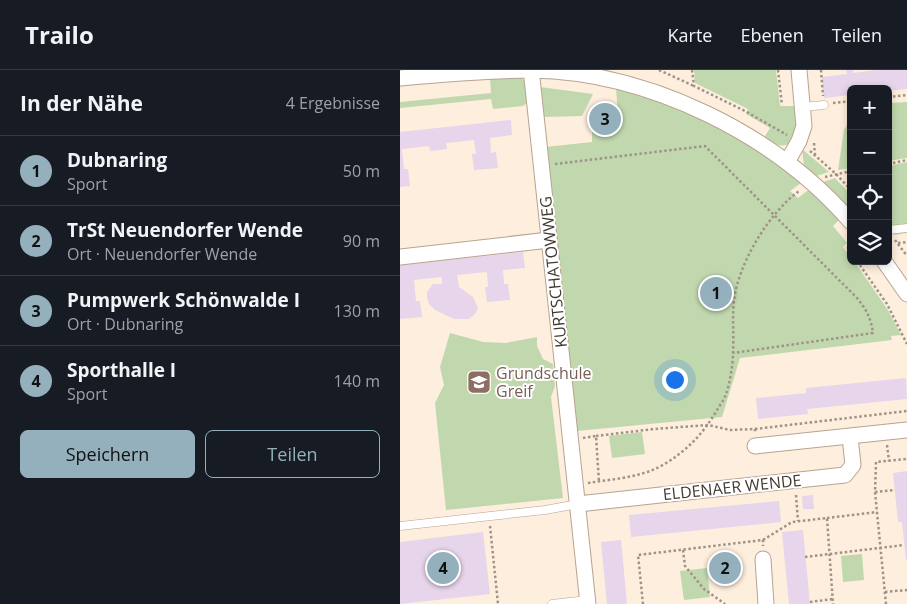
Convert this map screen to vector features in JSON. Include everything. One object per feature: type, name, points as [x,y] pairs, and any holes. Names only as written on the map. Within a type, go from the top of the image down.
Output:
[{"type":"street","name":"KURTSCHATOWWEG","points":[[532,70],[588,602]]},
{"type":"street","points":[[787,162],[799,142],[804,126],[799,70]]},
{"type":"street","points":[[400,78],[461,72],[560,71],[594,76],[641,87],[686,105],[736,130],[787,162],[810,180],[849,220]]},
{"type":"street","points":[[400,257],[549,240]]},
{"type":"street","points":[[887,265],[907,294]]},
{"type":"street","points":[[755,446],[907,430]]},
{"type":"street","name":"ELDENAER WENDE","points":[[578,504],[845,475],[853,465],[850,436]]},
{"type":"street","points":[[763,559],[766,604]]},
{"type":"lane","points":[[803,107],[824,104]]},
{"type":"lane","points":[[892,233],[907,228]]},
{"type":"lane","points":[[400,526],[545,510],[578,504]]},
{"type":"lane","points":[[552,604],[588,602]]},
{"type":"path","points":[[659,70],[747,112],[799,142],[847,186]]},
{"type":"path","points":[[692,70],[694,86]]},
{"type":"path","points":[[778,70],[782,105]]},
{"type":"path","points":[[821,70],[824,104],[847,101]]},
{"type":"path","points":[[892,97],[907,95]]},
{"type":"path","points":[[541,166],[705,146],[857,298],[866,309],[871,320],[873,333],[734,353]]},
{"type":"path","points":[[892,163],[907,160]]},
{"type":"path","points":[[836,174],[847,172]]},
{"type":"path","points":[[576,484],[599,482],[640,474],[660,466],[692,445],[708,425],[726,396],[734,353],[733,311],[737,286],[757,240],[774,214],[810,180]]},
{"type":"path","points":[[892,234],[907,256]]},
{"type":"path","points":[[898,243],[907,242]]},
{"type":"path","points":[[860,265],[887,304],[907,344]]},
{"type":"path","points":[[571,440],[654,429],[708,425],[730,430],[754,429],[907,411]]},
{"type":"path","points":[[754,429],[755,446]]},
{"type":"path","points":[[596,436],[599,482]]},
{"type":"path","points":[[886,604],[875,492],[876,462],[907,459]]},
{"type":"path","points":[[794,481],[798,521]]},
{"type":"path","points":[[875,492],[895,490]]},
{"type":"path","points":[[643,604],[638,555],[763,540],[792,522],[877,512]]},
{"type":"path","points":[[489,516],[498,604]]},
{"type":"path","points":[[827,518],[833,604]]},
{"type":"path","points":[[763,540],[763,559]]},
{"type":"path","points":[[805,557],[904,545]]},
{"type":"path","points":[[683,550],[685,566],[704,589],[725,604]]},
{"type":"path","points":[[885,592],[907,590]]},
{"type":"path","points":[[810,602],[834,599]]},
{"type":"green space","points":[[694,70],[776,70],[780,106],[797,106],[798,122],[789,144],[779,145],[764,138],[770,128],[746,114],[748,109],[695,83]]},
{"type":"green space","points":[[490,78],[522,78],[526,83],[528,102],[523,106],[493,109],[491,99],[400,108],[400,102],[491,93]]},
{"type":"green space","points":[[540,87],[593,94],[582,116],[543,117]]},
{"type":"green space","points":[[616,88],[675,107],[695,116],[733,134],[772,159],[801,183],[790,191],[798,198],[811,188],[840,219],[833,226],[847,243],[843,247],[847,252],[847,265],[857,265],[888,310],[901,335],[891,336],[892,340],[740,358],[722,417],[577,431],[545,147],[592,142],[592,130],[619,128]]},
{"type":"green space","points":[[907,102],[907,158],[892,160],[892,130],[892,103]]},
{"type":"green space","points":[[847,125],[847,169],[838,170],[844,130]]},
{"type":"green space","points":[[802,149],[829,172],[813,177],[811,171],[804,166]]},
{"type":"green space","points":[[907,162],[907,233],[894,235],[892,232],[892,165]]},
{"type":"green space","points":[[835,178],[847,191],[847,207],[820,183]]},
{"type":"green space","points":[[450,333],[483,342],[506,343],[537,337],[537,346],[543,359],[553,364],[555,386],[551,397],[563,498],[446,510],[435,403],[444,385],[440,367]]},
{"type":"green space","points":[[642,432],[645,454],[612,458],[609,436]]},
{"type":"green space","points":[[862,554],[864,580],[843,582],[841,556]]},
{"type":"green space","points":[[707,568],[710,597],[684,600],[680,571]]},
{"type":"building","points":[[846,70],[853,70],[853,73],[876,70],[907,70],[907,89],[892,91],[892,85],[847,85],[847,95],[824,98],[822,77],[847,74]]},
{"type":"building","points":[[597,111],[613,111],[614,126],[597,126]]},
{"type":"building","points":[[511,120],[512,135],[490,138],[491,153],[496,152],[498,168],[474,170],[472,154],[476,154],[474,140],[446,143],[447,149],[430,151],[429,146],[402,149],[404,169],[408,169],[410,186],[400,187],[400,132]]},
{"type":"building","points":[[523,252],[525,268],[503,270],[504,284],[508,284],[510,300],[487,302],[485,287],[488,287],[487,272],[457,275],[459,287],[473,297],[478,308],[476,313],[469,319],[454,319],[435,310],[429,304],[427,298],[427,292],[433,284],[442,284],[442,277],[414,280],[416,301],[420,301],[422,317],[400,319],[400,265]]},
{"type":"building","points":[[906,378],[907,399],[807,409],[808,414],[758,419],[756,398],[806,393],[806,388]]},
{"type":"building","points":[[907,471],[906,560],[902,522],[898,522],[893,473]]},
{"type":"building","points":[[813,495],[814,509],[803,509],[802,496]]},
{"type":"building","points":[[779,501],[781,522],[631,537],[629,515]]},
{"type":"building","points":[[803,530],[810,604],[789,604],[782,532]]},
{"type":"building","points":[[483,532],[490,594],[400,604],[400,542]]},
{"type":"building","points":[[621,540],[627,604],[607,604],[601,542]]},
{"type":"building","points":[[729,563],[729,572],[720,573],[720,564]]},
{"type":"place","name":"Pumpwerk Schönwalde I","points":[[605,119]]},
{"type":"place","name":"Dubnaring","points":[[716,293]]},
{"type":"place","name":"Grundschule Greif","points":[[479,382]]},
{"type":"place","name":"Sporthalle I","points":[[443,568]]},
{"type":"place","name":"TrSt Neuendorfer Wende","points":[[725,568]]}]
